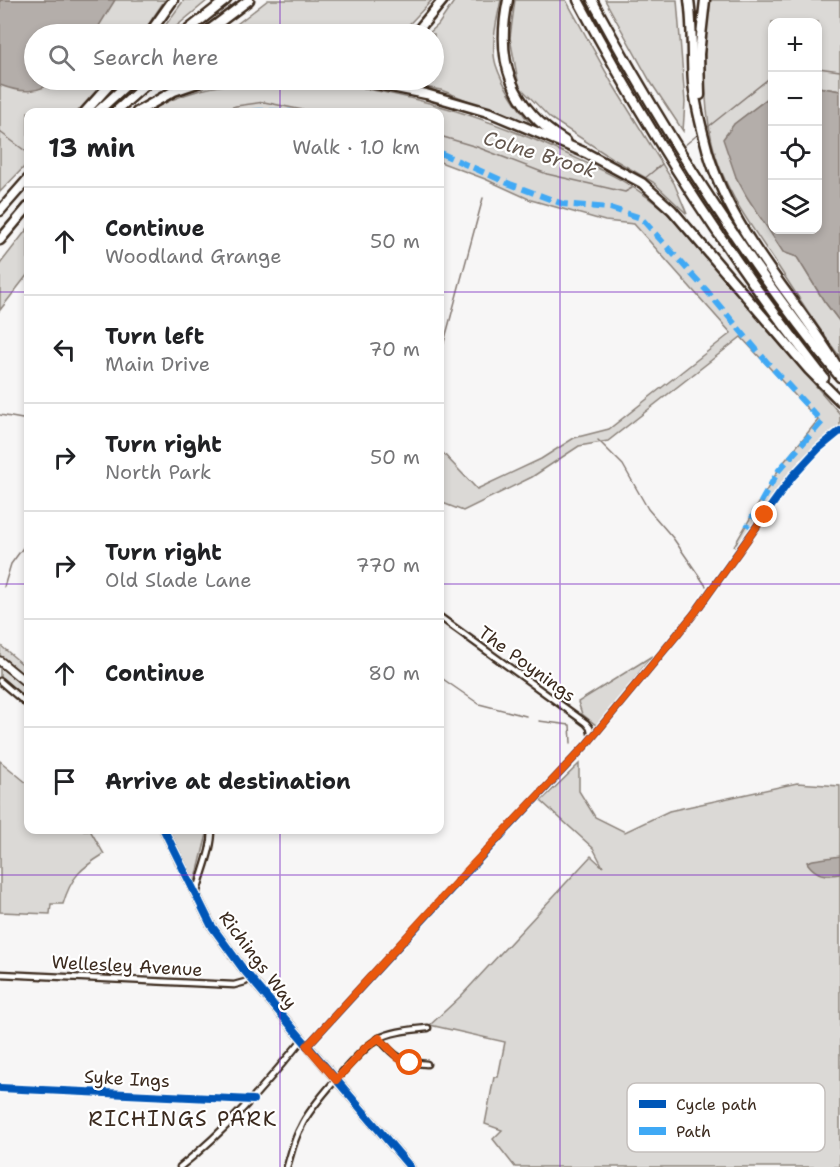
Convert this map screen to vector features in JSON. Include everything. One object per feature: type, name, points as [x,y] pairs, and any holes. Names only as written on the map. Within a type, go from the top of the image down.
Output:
[{"type":"highway","points":[[156,24],[173,0]]},
{"type":"highway","points":[[196,24],[226,0]]},
{"type":"highway","points":[[217,24],[249,0]]},
{"type":"highway","points":[[423,24],[443,0]]},
{"type":"highway","points":[[508,0],[503,27],[503,45],[508,72],[515,91],[527,109],[540,123],[586,153],[638,181],[661,198],[810,370],[840,400]]},
{"type":"highway","points":[[578,0],[636,104],[701,207],[757,290],[840,400]]},
{"type":"highway","points":[[592,0],[650,103],[710,199],[779,298],[840,377]]},
{"type":"highway","points":[[689,0],[693,80],[705,143],[712,166],[731,207],[764,261],[840,372]]},
{"type":"highway","points":[[698,107],[700,103],[699,54],[705,0]]},
{"type":"highway","points":[[89,108],[105,90]]},
{"type":"highway","points":[[101,108],[121,90]]},
{"type":"highway","points":[[120,108],[140,90]]},
{"type":"highway","points":[[144,108],[180,90]]},
{"type":"highway","points":[[409,90],[457,102],[508,120],[586,153]]},
{"type":"highway","points":[[0,212],[24,184]]},
{"type":"highway","points":[[0,240],[24,212]]},
{"type":"street","points":[[180,1167],[253,1100],[592,738],[694,614],[792,477],[818,449],[839,431]]},
{"type":"street","name":"The Poynings","points":[[444,620],[586,723],[590,728],[592,738]]},
{"type":"street","points":[[0,661],[24,681]]},
{"type":"street","points":[[0,681],[24,702]]},
{"type":"street","name":"Richings Way","points":[[166,834],[211,925],[304,1043],[410,1167]]},
{"type":"street","points":[[196,896],[200,876],[212,843],[212,834]]},
{"type":"street","name":"Wellesley Avenue","points":[[0,974],[234,985],[251,978]]},
{"type":"street","points":[[288,1167],[301,1126],[336,1080],[366,1047],[379,1038],[401,1031],[428,1028]]},
{"type":"street","points":[[379,1038],[398,1058],[410,1063],[427,1064]]},
{"type":"street","name":"Syke Ings","points":[[0,1088],[253,1100]]},
{"type":"shaded area","points":[[0,0],[165,0],[149,24],[24,24],[24,90],[97,90],[81,108],[24,108],[24,167],[0,192]]},
{"type":"shaded area","points":[[0,0],[115,0],[100,24],[24,24],[24,90],[36,90],[22,91],[0,85]]},
{"type":"shaded area","points":[[184,0],[208,0],[179,24],[166,24]]},
{"type":"shaded area","points":[[268,0],[432,0],[409,24],[237,24]]},
{"type":"shaded area","points":[[455,0],[501,0],[496,24],[494,58],[507,89],[531,125],[441,90],[444,90],[444,24],[439,24]]},
{"type":"shaded area","points":[[515,0],[566,0],[612,83],[674,183],[687,214],[653,182],[550,118],[519,86],[510,38]]},
{"type":"shaded area","points":[[605,0],[677,0],[685,102],[683,131],[650,81]]},
{"type":"shaded area","points":[[709,0],[840,0],[840,91],[822,88],[822,18],[768,18],[768,98],[734,124],[736,177],[768,228],[768,234],[772,234],[783,252],[797,257],[840,322],[840,357],[748,222],[723,175],[712,142],[709,124],[705,89]]},
{"type":"shaded area","points":[[822,88],[840,91],[840,322],[797,257],[783,252],[771,234],[822,234]]},
{"type":"shaded area","points":[[202,90],[371,90],[458,111],[514,131],[597,168],[634,188],[670,216],[840,414],[840,426],[810,451],[737,550],[734,546],[780,467],[818,420],[741,337],[608,441],[579,446],[532,477],[463,511],[444,504],[444,454],[477,489],[541,459],[574,438],[609,429],[731,333],[634,224],[605,221],[531,200],[444,164],[444,108],[155,108]]},
{"type":"shaded area","points":[[768,98],[768,229],[736,177],[723,139],[734,124]]},
{"type":"shaded area","points":[[24,233],[24,279],[0,310],[0,264]]},
{"type":"shaded area","points":[[0,645],[24,666],[24,677],[0,656]]},
{"type":"shaded area","points":[[652,656],[600,723],[596,725],[582,714],[578,702]]},
{"type":"shaded area","points":[[0,665],[24,683],[24,697],[0,676]]},
{"type":"shaded area","points":[[0,761],[24,781],[24,834],[92,834],[104,854],[89,864],[73,880],[63,904],[51,904],[50,914],[0,912]]},
{"type":"shaded area","points":[[579,764],[579,791],[595,817],[625,832],[669,811],[797,783],[840,786],[840,1167],[515,1167],[493,1139],[502,1130],[485,1124],[494,1077],[498,1077],[505,1042],[430,1025],[461,996],[591,856],[603,867],[593,848],[541,801]]},
{"type":"shaded area","points":[[170,834],[207,834],[195,883]]},
{"type":"shaded area","points":[[840,856],[840,874],[818,873],[807,862],[813,860]]},
{"type":"waterway","name":"Colne Brook","points":[[822,69],[840,71]]},
{"type":"waterway","name":"Colne Brook","points":[[708,127],[768,79]]},
{"type":"waterway","name":"Colne Brook","points":[[230,108],[264,102],[293,108]]},
{"type":"waterway","name":"Colne Brook","points":[[0,132],[24,150]]},
{"type":"waterway","name":"Colne Brook","points":[[685,145],[696,136]]},
{"type":"waterway","name":"Colne Brook","points":[[444,137],[477,147],[547,174],[625,192],[632,188]]},
{"type":"waterway","name":"Colne Brook","points":[[644,179],[662,164]]},
{"type":"waterway","points":[[444,342],[483,198]]},
{"type":"waterway","points":[[0,415],[24,419]]},
{"type":"waterway","points":[[598,440],[623,465],[648,509],[673,538],[706,586]]},
{"type":"waterway","points":[[4,587],[11,564],[24,546]]},
{"type":"waterway","points":[[444,680],[479,704],[526,716]]},
{"type":"waterway","points":[[539,721],[570,725],[571,743]]},
{"type":"marked path","points":[[444,155],[563,204],[610,208],[641,218],[822,422],[779,470],[747,527]]},
{"type":"cycle path","points":[[307,1046],[586,745],[694,614],[792,477],[818,449],[840,431]]},
{"type":"cycle path","points":[[166,834],[211,925],[243,969],[410,1167]]},
{"type":"cycle path","points":[[0,1088],[253,1100]]},
{"type":"district","name":"RICHINGS PARK","points":[[183,1119]]},
{"type":"route","points":[[410,1063],[398,1058],[388,1050],[379,1038],[366,1047],[336,1080],[307,1046],[586,745],[694,614],[765,515]]}]
